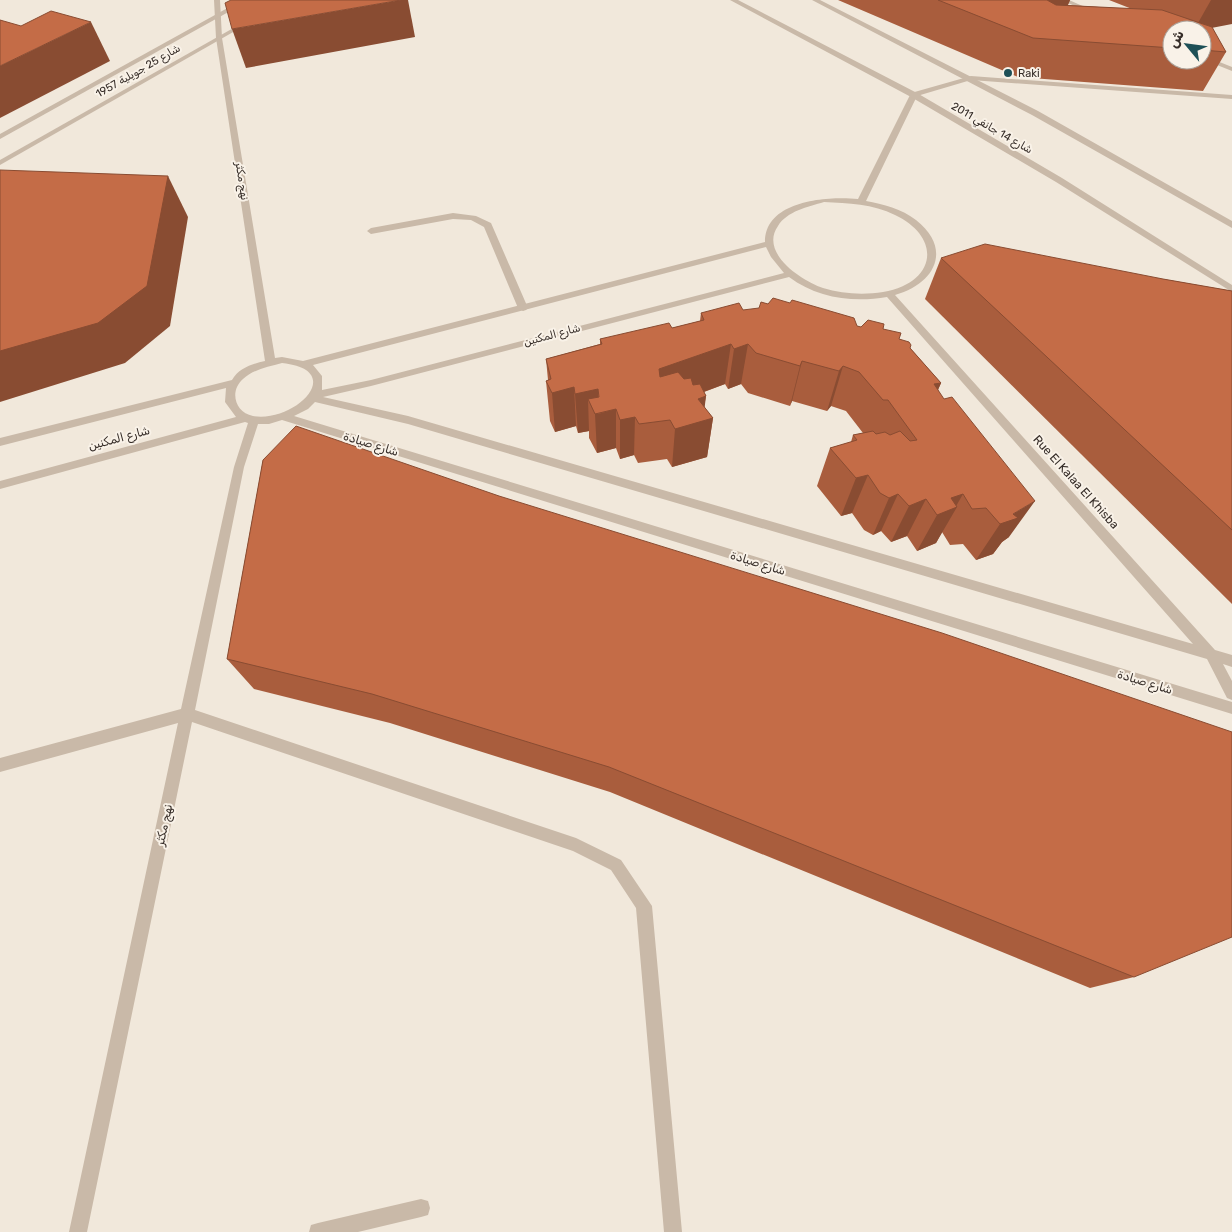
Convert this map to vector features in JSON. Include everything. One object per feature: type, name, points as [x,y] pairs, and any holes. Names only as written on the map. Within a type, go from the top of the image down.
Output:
[{"type":"street","name":"نهج مكثر","points":[[217,0],[220,38],[270,361]]},
{"type":"street","name":"شارع 25 جويلية 1957","points":[[0,137],[247,0]]},
{"type":"street","name":"شارع 14 جانفي 2011","points":[[733,0],[914,95],[1059,180],[1232,289]]},
{"type":"street","points":[[815,0],[971,78],[1232,225]]},
{"type":"street","points":[[1064,0],[1100,15]]},
{"type":"street","name":"شارع 25 جويلية 1957","points":[[0,162],[253,19]]},
{"type":"street","points":[[1212,61],[1232,69]]},
{"type":"street","points":[[861,202],[914,95],[971,78],[1232,97]]},
{"type":"street","points":[[824,200],[861,202],[876,205],[900,214],[918,226],[930,242],[934,258],[934,269],[911,287],[890,294],[863,297],[835,294],[810,286],[789,274],[775,259],[769,244],[772,229],[782,216],[800,206],[824,200]]},
{"type":"street","points":[[371,230],[453,216],[473,218],[488,225],[523,308]]},
{"type":"street","points":[[305,364],[769,244]]},
{"type":"street","name":"شارع المكنين","points":[[314,396],[371,383],[789,274]]},
{"type":"street","name":"Rue El Kalaa El Khisba","points":[[890,294],[1211,655],[1232,694]]},
{"type":"street","points":[[270,361],[295,361],[305,364],[313,370],[318,386],[314,396],[301,409],[284,417],[269,421],[250,419],[231,408],[228,392],[232,383],[248,370],[270,361]]},
{"type":"street","name":"شارع المكنين","points":[[0,442],[232,383]]},
{"type":"street","points":[[314,396],[418,423],[1232,661]]},
{"type":"street","name":"شارع صيادة","points":[[284,417],[1232,708]]},
{"type":"street","name":"نهج مكثر","points":[[78,1232],[250,419]]},
{"type":"street","name":"شارع المكنين","points":[[0,485],[250,419]]},
{"type":"street","points":[[0,765],[187,714],[576,845],[616,865],[644,906],[673,1232]]},
{"type":"street","points":[[318,1232],[421,1208]]},
{"type":"building","points":[[231,0],[401,0],[232,29],[225,3]]},
{"type":"building","points":[[938,0],[1047,0],[1056,5],[1162,10],[1191,20],[1162,20],[1162,47],[1033,38]]},
{"type":"building","points":[[51,11],[91,22],[0,66],[0,20],[21,26]]},
{"type":"building","points":[[1212,27],[1226,52],[1212,51]]},
{"type":"building","points":[[0,170],[168,176],[147,286],[98,323],[0,351]]},
{"type":"building","points":[[985,244],[1232,291],[1232,530],[941,258]]},
{"type":"building","points":[[773,298],[790,303],[792,300],[854,318],[857,326],[861,327],[868,320],[884,324],[883,329],[901,333],[899,339],[909,342],[910,348],[941,383],[934,384],[944,399],[952,397],[1035,501],[1013,514],[1018,518],[1000,524],[986,508],[972,509],[963,494],[951,498],[957,507],[937,515],[926,499],[909,506],[898,494],[889,498],[880,493],[868,475],[856,478],[830,448],[857,440],[853,435],[873,431],[876,434],[885,432],[890,435],[900,431],[910,441],[917,440],[888,400],[883,400],[859,372],[843,366],[839,371],[802,361],[800,366],[756,353],[748,344],[734,349],[731,344],[659,369],[660,377],[678,372],[684,379],[691,378],[693,385],[700,384],[706,396],[698,399],[713,418],[675,429],[670,420],[639,424],[635,417],[620,420],[616,409],[595,414],[588,399],[599,397],[598,389],[575,394],[574,387],[552,393],[546,381],[551,379],[546,359],[602,344],[600,339],[669,323],[672,328],[704,320],[701,313],[739,303],[743,310],[759,308],[761,302],[768,304]]},
{"type":"building","points":[[296,426],[499,496],[942,633],[1232,732],[1232,937],[1134,977],[609,767],[372,694],[227,659],[263,460]]},
{"type":"place","name":"Raki","points":[[1008,73]]}]
